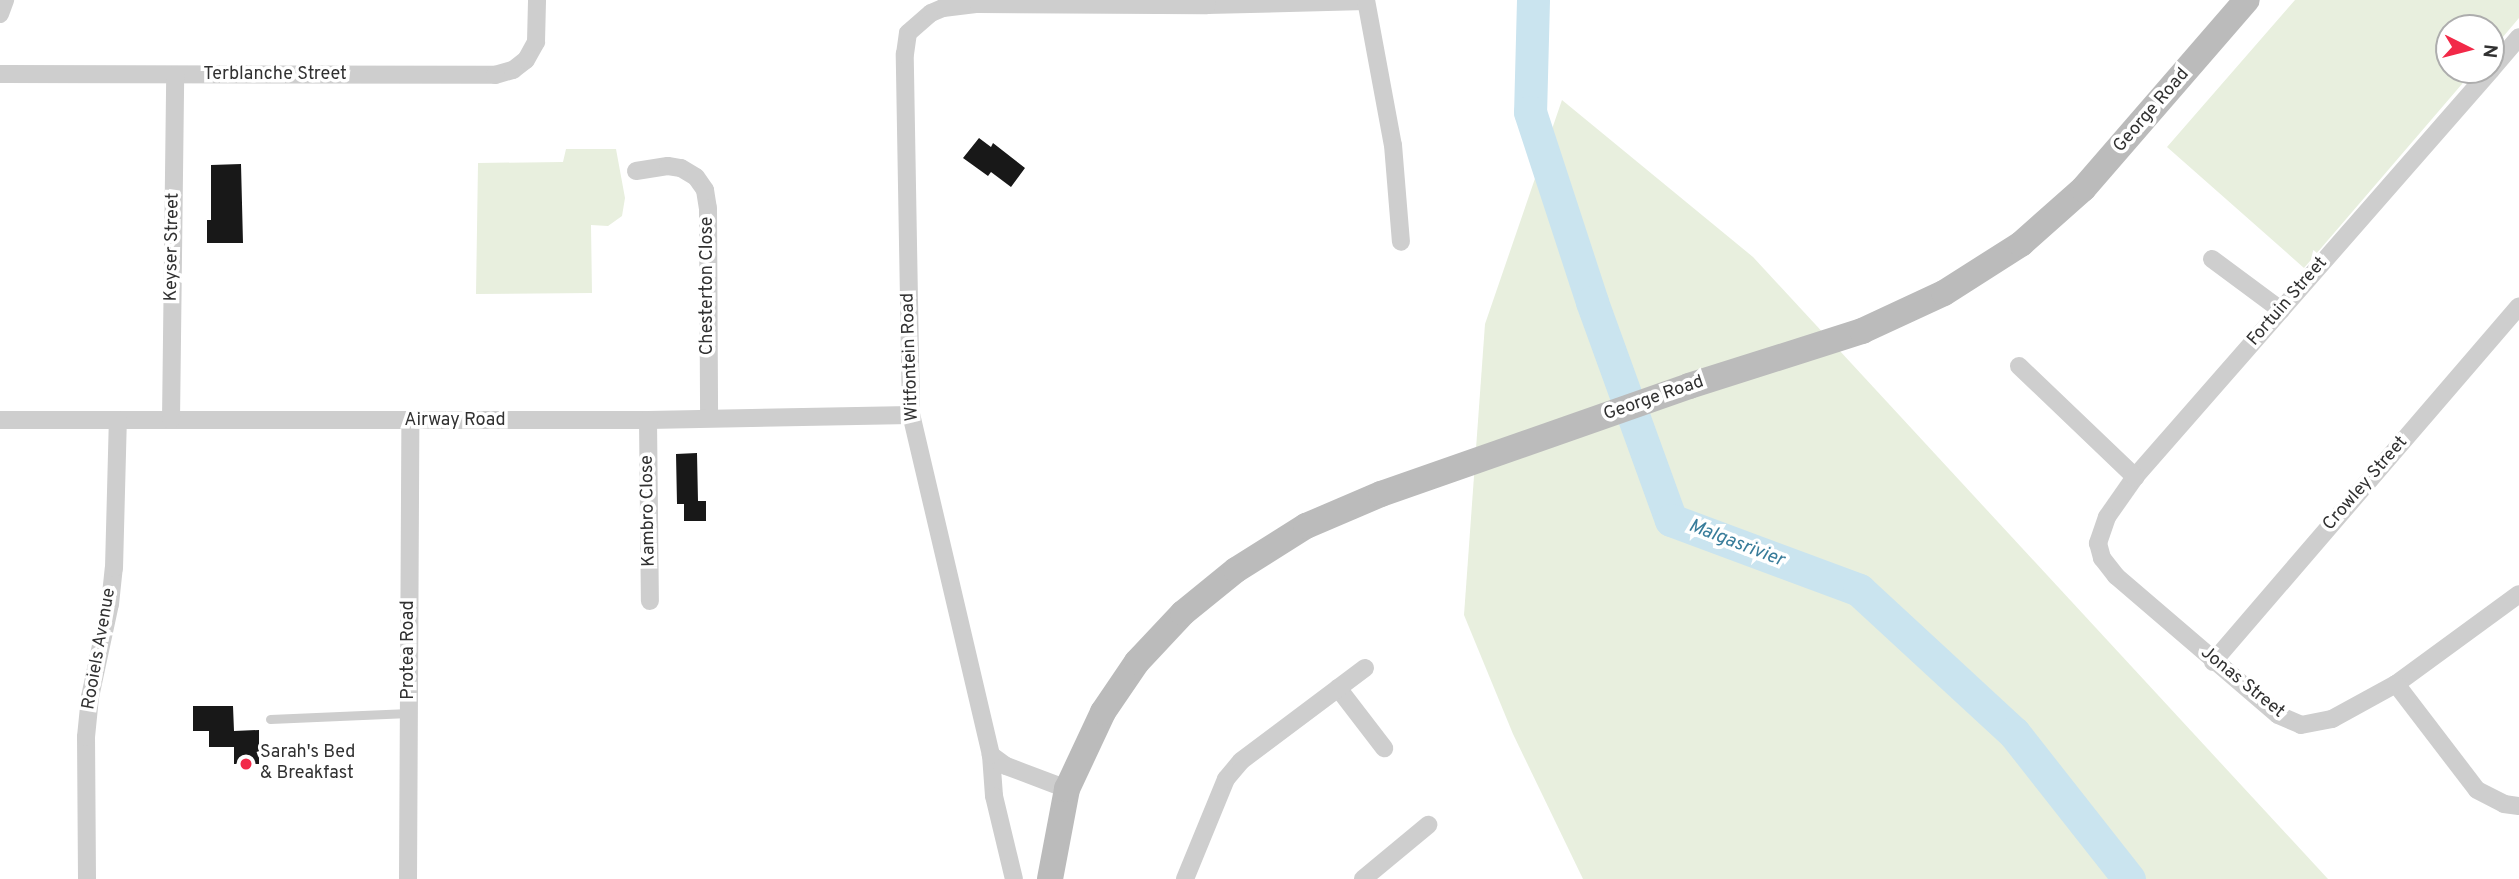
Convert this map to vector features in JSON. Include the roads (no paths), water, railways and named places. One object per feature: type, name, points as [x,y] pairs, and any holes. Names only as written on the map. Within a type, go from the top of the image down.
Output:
[{"type":"main road","name":"George Road","points":[[1067,789],[1103,712],[1137,662],[1183,613],[1236,570],[1306,526],[1381,494],[1689,386],[1885,322],[1944,293],[2004,256],[2083,189],[2247,0]]},
{"type":"main road","points":[[1050,879],[1067,789]]},
{"type":"street","points":[[0,14],[5,0]]},
{"type":"street","name":"Terblanche Street","points":[[0,74],[495,75],[513,70],[526,60],[536,42],[537,0]]},
{"type":"street","points":[[1207,2],[1366,0],[1393,145],[1401,242]]},
{"type":"street","name":"Witfontein Road","points":[[1014,879],[994,796],[991,755],[911,415],[905,54],[908,33],[931,13],[943,8],[978,4],[1136,5],[1207,2]]},
{"type":"street","name":"Fortuin Street","points":[[2505,54],[2519,37]]},
{"type":"street","name":"Keyser Street","points":[[171,419],[175,75]]},
{"type":"street","name":"Fortuin Street","points":[[2098,543],[2107,517],[2135,477],[2479,84]]},
{"type":"street","name":"Chesterton Close","points":[[636,171],[668,166],[681,169],[696,177],[705,190],[708,208],[709,418]]},
{"type":"street","points":[[2212,258],[2281,310]]},
{"type":"street","name":"Crowley Street","points":[[2213,662],[2519,306]]},
{"type":"street","points":[[2019,366],[2135,477]]},
{"type":"street","name":"Airway Road","points":[[0,420],[648,420],[911,415]]},
{"type":"street","name":"Rooiels Avenue","points":[[87,879],[86,737],[90,697],[110,604],[114,568],[118,420]]},
{"type":"street","name":"Kambro Close","points":[[648,420],[650,601]]},
{"type":"street","name":"Protea Road","points":[[408,879],[410,421]]},
{"type":"street","name":"Jonas Street","points":[[2098,543],[2102,558],[2116,576],[2213,662],[2278,715],[2301,725],[2332,719],[2396,684],[2519,594]]},
{"type":"street","points":[[1185,879],[1226,779],[1241,761],[1365,668]]},
{"type":"street","points":[[2396,684],[2477,790],[2504,804],[2519,806]]},
{"type":"street","points":[[1338,688],[1384,748]]},
{"type":"street","points":[[991,755],[1006,766],[1067,789]]},
{"type":"street","points":[[1363,879],[1429,825]]},
{"type":"lane","points":[[270,719],[409,713]]},
{"type":"waterway","name":"Malgasrivier","points":[[1533,0],[1530,112],[1592,302],[1671,520],[1859,590],[2014,733],[2129,879]]},
{"type":"place","name":"Sarah's Bed & Breakfast","points":[[246,764]]}]
